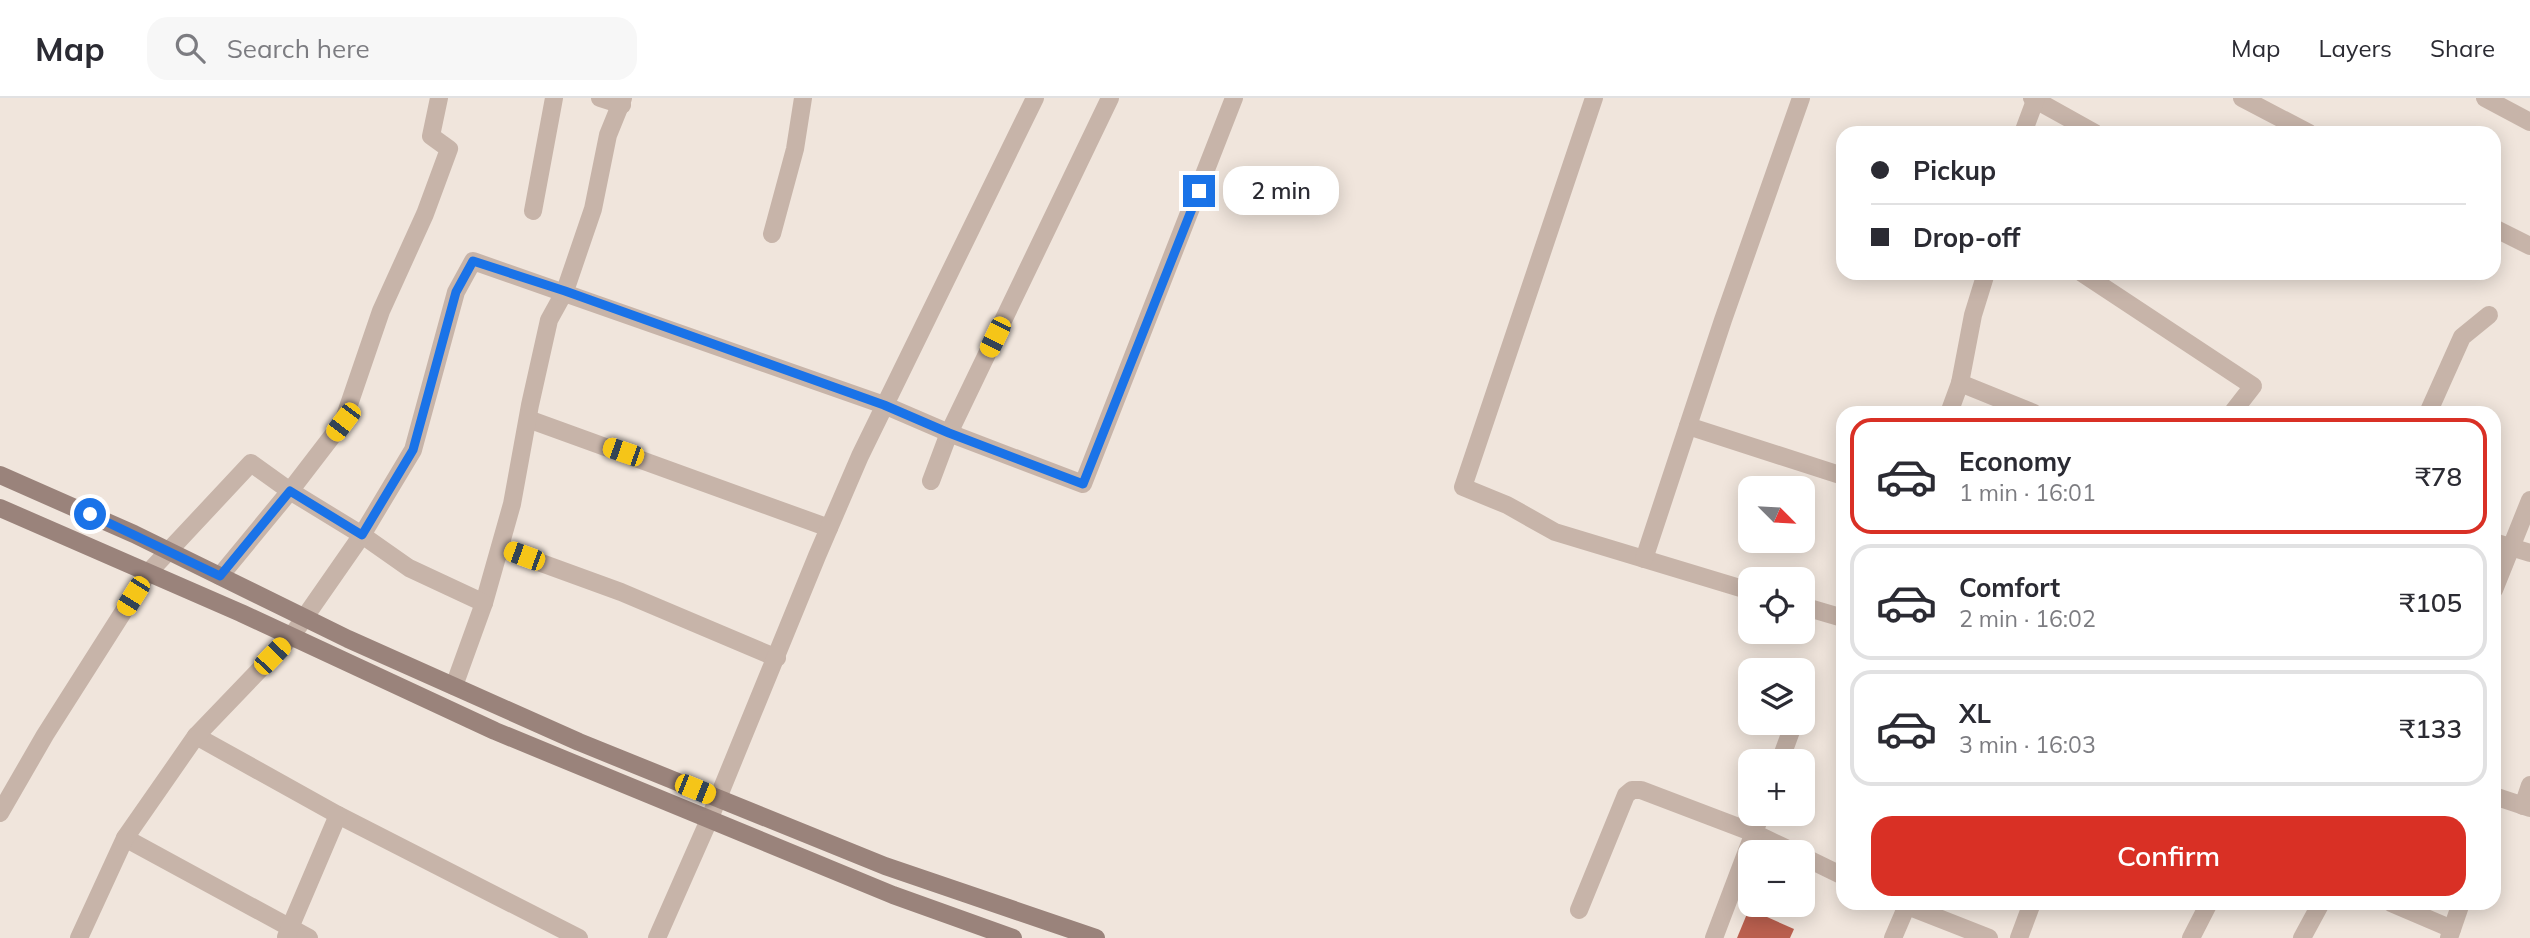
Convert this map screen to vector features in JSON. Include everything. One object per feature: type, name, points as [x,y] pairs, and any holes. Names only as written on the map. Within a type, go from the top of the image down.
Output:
[{"type":"street","points":[[220,576],[343,422],[381,311],[425,214],[449,149],[431,136],[439,98]]},
{"type":"street","points":[[533,211],[554,98]]},
{"type":"street","points":[[454,686],[484,603],[512,504],[549,320],[565,291],[593,209],[608,135],[622,101],[600,98]]},
{"type":"street","points":[[772,234],[796,149],[803,98]]},
{"type":"street","points":[[657,938],[709,820],[829,528],[884,405],[1035,98]]},
{"type":"street","points":[[931,481],[949,433],[1110,98]]},
{"type":"street","points":[[79,938],[125,838],[196,736],[291,637],[362,535],[413,450],[456,292],[473,261],[565,291],[884,405],[1083,484],[1234,98]]},
{"type":"street","points":[[1594,98],[1463,487],[1507,505],[1555,532],[1738,587]]},
{"type":"street","points":[[1644,559],[1801,98]]},
{"type":"street","points":[[2026,126],[2035,98],[2083,126]]},
{"type":"street","points":[[2242,98],[2296,126]]},
{"type":"street","points":[[2485,98],[2530,122]]},
{"type":"street","points":[[2501,232],[2530,246]]},
{"type":"street","points":[[1952,406],[1960,383],[1973,315],[1984,280]]},
{"type":"street","points":[[2093,280],[2253,386],[2237,406]]},
{"type":"street","points":[[2431,406],[2462,337],[2489,315]]},
{"type":"street","points":[[1960,383],[2017,406]]},
{"type":"street","points":[[528,419],[829,528]]},
{"type":"street","points":[[1688,426],[1836,474]]},
{"type":"street","points":[[0,813],[45,735],[148,573],[251,463],[409,568],[484,603]]},
{"type":"street","points":[[0,475],[168,550],[303,617],[579,743],[885,866],[1096,938]]},
{"type":"street","points":[[2530,500],[2502,544],[2530,553]]},
{"type":"street","points":[[0,508],[495,731],[893,895],[1013,938]]},
{"type":"street","points":[[500,548],[621,592],[776,658]]},
{"type":"street","points":[[1815,610],[1836,616]]},
{"type":"street","points":[[196,736],[338,815],[579,938]]},
{"type":"street","points":[[2501,803],[2526,807],[2530,785]]},
{"type":"street","points":[[1579,910],[1626,795],[1632,790],[1641,790],[1769,840]]},
{"type":"street","points":[[288,933],[338,815]]},
{"type":"street","points":[[1714,938],[1757,826]]},
{"type":"street","points":[[125,838],[288,933],[309,938]]},
{"type":"street","points":[[1815,862],[1836,873]]},
{"type":"street","points":[[1893,938],[1903,910]]},
{"type":"street","points":[[1920,910],[1989,938]]},
{"type":"street","points":[[2019,938],[2029,910]]},
{"type":"street","points":[[2191,938],[2205,910]]},
{"type":"street","points":[[2302,938],[2317,910]]},
{"type":"street","points":[[2404,910],[2451,933],[2459,910]]},
{"type":"building","points":[[1746,917],[1767,917],[1794,929],[1790,938],[1737,938]]},
{"type":"route","points":[[90,514],[220,576],[290,491],[362,535],[413,450],[456,292],[473,261],[565,291],[884,405],[1083,484],[1199,191]]}]
